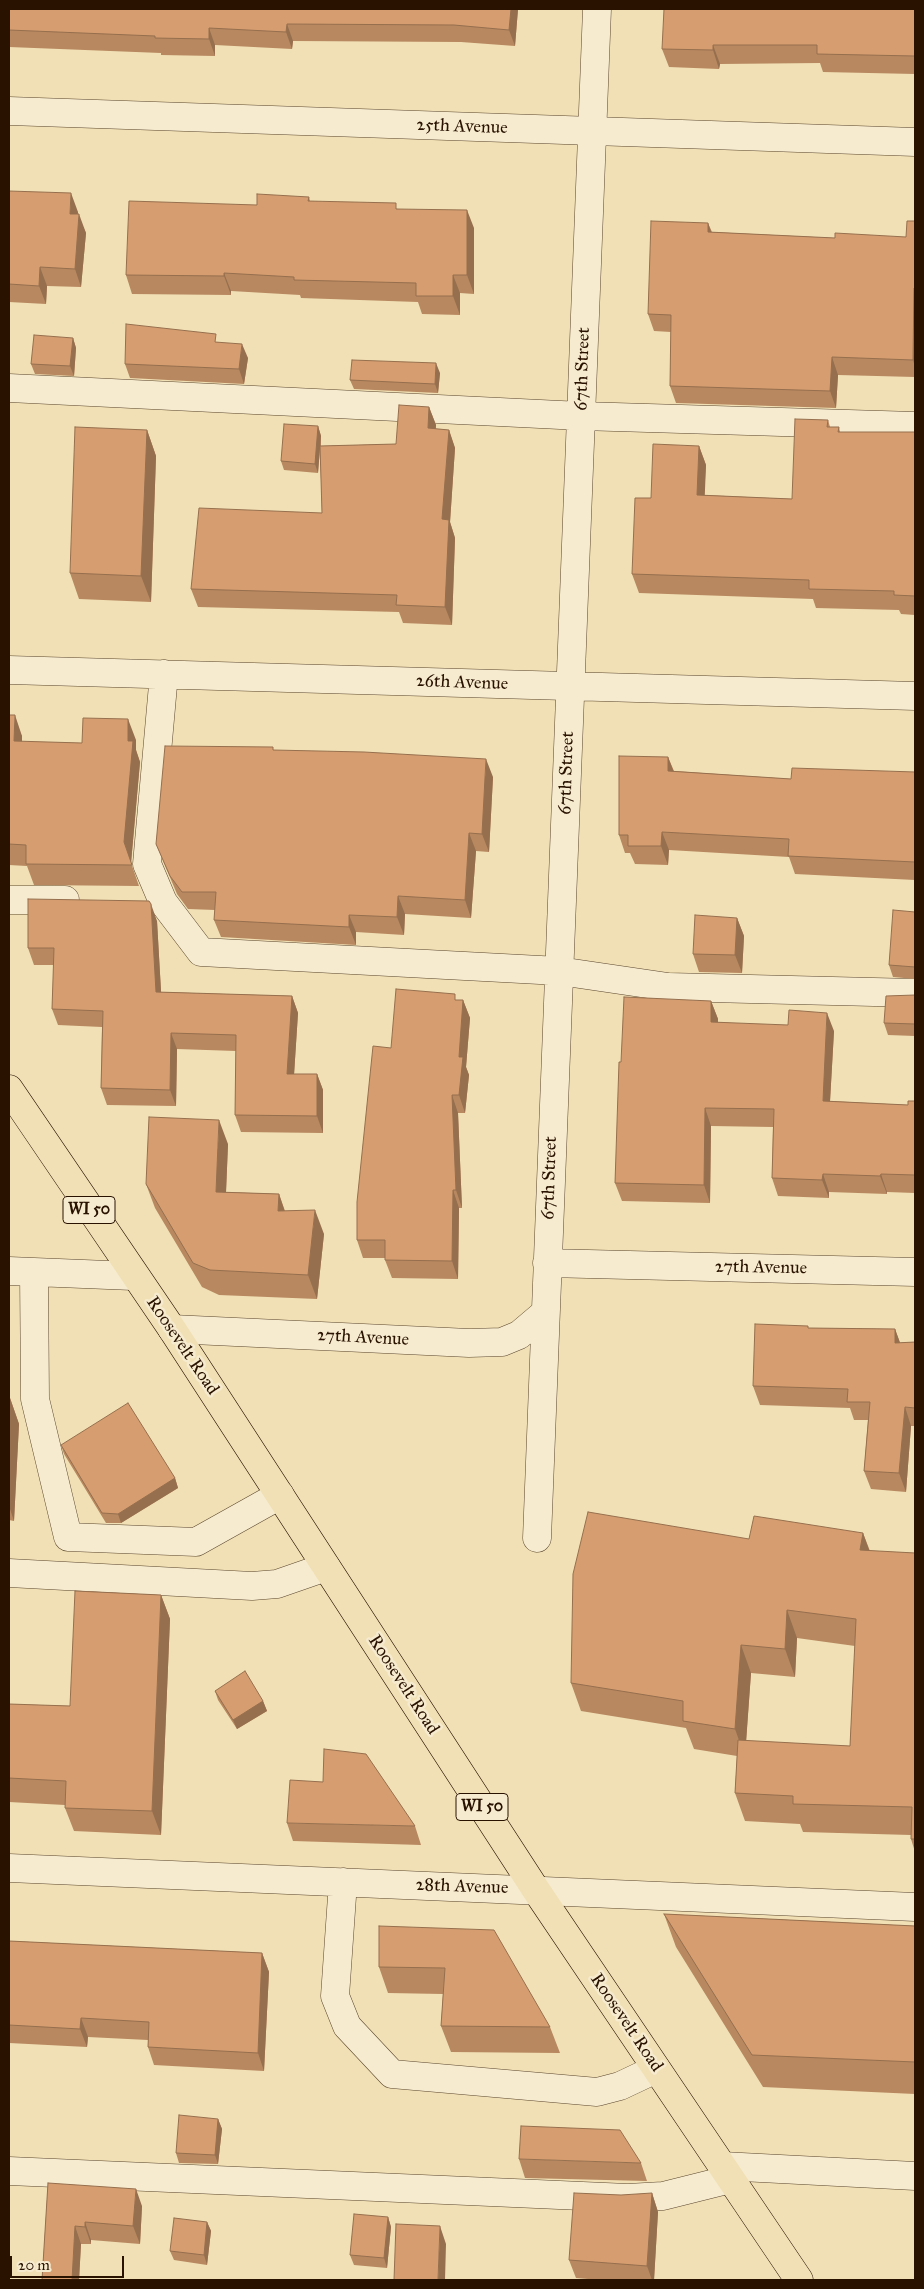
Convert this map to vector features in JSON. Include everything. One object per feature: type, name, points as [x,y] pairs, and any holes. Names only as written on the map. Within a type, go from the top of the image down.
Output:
[{"type":"main road","name":"Roosevelt Road","points":[[9,1089],[134,1276],[172,1329],[536,1890],[799,2280]]},
{"type":"street","name":"67th Street","points":[[536,1538],[597,9]]},
{"type":"street","name":"25th Avenue","points":[[9,111],[915,142]]},
{"type":"street","points":[[9,388],[581,416],[915,426]]},
{"type":"street","name":"26th Avenue","points":[[9,670],[915,696]]},
{"type":"street","points":[[164,674],[147,864],[162,902],[200,952],[559,971],[668,987],[915,994]]},
{"type":"street","points":[[9,900],[86,901]]},
{"type":"street","points":[[134,902],[162,902]]},
{"type":"street","name":"27th Avenue","points":[[547,1264],[915,1272]]},
{"type":"street","points":[[134,1276],[21,1272],[35,1399],[68,1537],[196,1542],[280,1495]]},
{"type":"street","name":"27th Avenue","points":[[172,1329],[469,1343],[502,1342],[519,1335],[545,1313]]},
{"type":"street","points":[[9,1572],[252,1586],[276,1584],[326,1568]]},
{"type":"street","name":"28th Avenue","points":[[9,1868],[915,1906]]},
{"type":"street","points":[[343,1882],[336,1996],[347,2026],[392,2074],[597,2092],[620,2086],[656,2069]]},
{"type":"street","points":[[9,2171],[628,2198],[663,2196],[726,2173],[915,2176]]},
{"type":"building","points":[[9,9],[511,9],[509,30],[454,25],[287,24],[286,32],[209,28],[209,39],[9,30]]},
{"type":"building","points":[[664,9],[915,9],[915,56],[817,54],[817,45],[713,45],[713,50],[662,49]]},
{"type":"building","points":[[9,191],[71,193],[70,214],[79,214],[75,269],[40,267],[39,286],[9,284]]},
{"type":"building","points":[[257,194],[309,197],[308,201],[396,203],[396,209],[467,210],[467,275],[453,275],[453,296],[416,296],[416,283],[294,280],[294,277],[224,273],[224,276],[126,275],[129,201],[257,205]]},
{"type":"building","points":[[651,221],[708,223],[708,232],[835,238],[835,233],[906,237],[907,221],[915,221],[913,360],[832,357],[830,391],[670,386],[671,315],[648,314]]},
{"type":"building","points":[[126,324],[216,334],[215,342],[242,344],[239,369],[125,364]]},
{"type":"building","points":[[34,335],[73,338],[70,366],[31,364]]},
{"type":"building","points":[[352,360],[436,363],[435,384],[350,380]]},
{"type":"building","points":[[399,405],[429,407],[428,428],[449,430],[442,519],[449,520],[445,607],[396,605],[397,595],[191,589],[199,508],[322,513],[320,446],[396,444]]},
{"type":"building","points":[[795,419],[828,420],[827,427],[839,427],[838,432],[915,432],[915,596],[894,595],[894,591],[809,589],[809,580],[632,574],[635,498],[651,498],[653,444],[699,446],[697,495],[792,499]]},
{"type":"building","points":[[284,424],[318,426],[315,464],[281,461]]},
{"type":"building","points":[[75,427],[147,430],[141,576],[70,573]]},
{"type":"building","points":[[9,715],[15,715],[14,741],[82,743],[83,718],[128,719],[128,741],[133,741],[124,842],[132,865],[26,864],[26,845],[9,844]]},
{"type":"building","points":[[165,746],[273,747],[273,750],[364,752],[486,759],[482,834],[469,833],[465,900],[398,896],[397,917],[349,915],[349,927],[214,920],[216,892],[182,892],[170,876],[156,844]]},
{"type":"building","points":[[619,756],[668,757],[668,771],[791,779],[792,768],[915,772],[915,862],[788,856],[789,839],[662,832],[661,846],[628,846],[628,835],[619,835]]},
{"type":"building","points":[[28,899],[149,901],[151,904],[156,992],[292,996],[287,1074],[317,1074],[317,1116],[235,1115],[236,1035],[171,1033],[170,1090],[101,1088],[103,1011],[52,1009],[54,948],[28,948]]},
{"type":"building","points":[[893,910],[915,912],[915,967],[889,965]]},
{"type":"building","points":[[695,915],[737,918],[735,955],[693,954]]},
{"type":"building","points":[[396,989],[455,994],[455,1000],[463,1000],[459,1057],[463,1057],[459,1095],[452,1095],[456,1190],[453,1190],[452,1261],[385,1260],[385,1240],[357,1240],[357,1202],[373,1046],[391,1048]]},
{"type":"building","points":[[915,995],[915,1024],[884,1023],[886,996]]},
{"type":"building","points":[[624,997],[711,1001],[711,1022],[788,1025],[789,1010],[827,1013],[823,1101],[908,1105],[908,1101],[915,1101],[915,1175],[823,1174],[822,1180],[772,1178],[774,1109],[705,1108],[704,1185],[615,1183],[619,1062],[621,1062]]},
{"type":"building","points":[[149,1117],[219,1120],[216,1192],[279,1194],[278,1211],[315,1210],[308,1275],[210,1270],[193,1263],[146,1184]]},
{"type":"building","points":[[755,1324],[808,1326],[808,1328],[895,1329],[895,1343],[915,1342],[915,1408],[905,1407],[899,1473],[864,1471],[870,1402],[847,1402],[848,1389],[753,1386]]},
{"type":"building","points":[[128,1403],[175,1478],[118,1514],[102,1513],[61,1445]]},
{"type":"building","points":[[588,1512],[749,1539],[754,1516],[863,1533],[860,1550],[915,1553],[915,1839],[911,1839],[912,1807],[793,1804],[793,1796],[735,1793],[738,1740],[850,1746],[856,1619],[787,1610],[785,1649],[741,1645],[735,1729],[683,1721],[683,1701],[571,1683],[573,1574]]},
{"type":"building","points":[[75,1591],[161,1595],[152,1811],[65,1808],[66,1781],[9,1778],[9,1704],[70,1706]]},
{"type":"building","points":[[245,1671],[263,1701],[233,1720],[215,1691]]},
{"type":"building","points":[[324,1749],[366,1754],[415,1826],[287,1823],[290,1780],[323,1782]]},
{"type":"building","points":[[664,1914],[915,1926],[915,2062],[752,2055]]},
{"type":"building","points":[[379,1926],[494,1930],[550,2027],[441,2026],[445,1968],[379,1967]]},
{"type":"building","points":[[9,1941],[262,1953],[258,2053],[148,2047],[149,2022],[81,2018],[80,2029],[9,2025]]},
{"type":"building","points":[[179,2115],[218,2119],[215,2155],[176,2153]]},
{"type":"building","points":[[521,2126],[620,2130],[641,2163],[519,2159]]},
{"type":"building","points":[[48,2183],[136,2189],[133,2226],[85,2222],[85,2227],[75,2226],[72,2280],[42,2280]]},
{"type":"building","points":[[574,2193],[621,2195],[652,2193],[647,2266],[569,2260]]},
{"type":"building","points":[[354,2214],[388,2217],[384,2258],[350,2255]]},
{"type":"building","points":[[174,2218],[207,2222],[204,2255],[170,2251]]},
{"type":"building","points":[[396,2224],[440,2226],[438,2280],[394,2280]]}]
